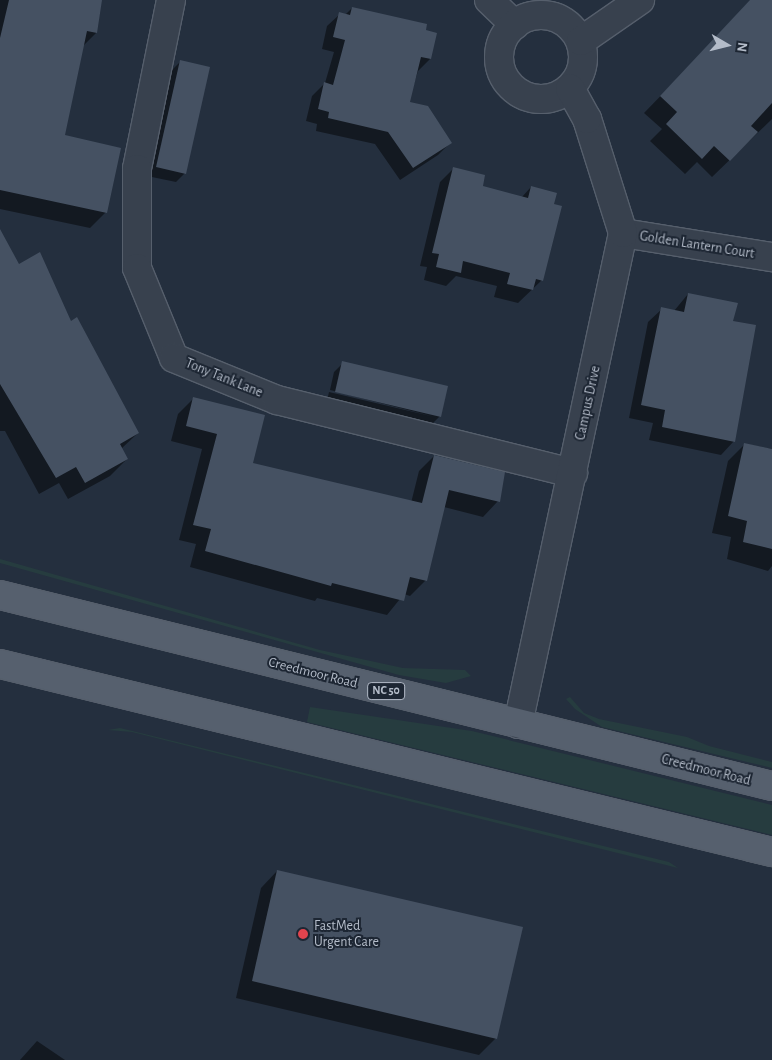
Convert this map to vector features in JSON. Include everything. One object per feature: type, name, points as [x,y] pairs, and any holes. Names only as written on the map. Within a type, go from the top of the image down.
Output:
[{"type":"main road","name":"Creedmoor Road","points":[[0,595],[772,786]]},
{"type":"main road","points":[[0,664],[772,852]]},
{"type":"street","name":"Tony Tank Lane","points":[[172,0],[137,169],[137,268],[174,358],[277,400],[573,473]]},
{"type":"street","points":[[489,0],[515,25]]},
{"type":"street","points":[[581,41],[640,0]]},
{"type":"street","points":[[547,16],[561,20],[581,41],[582,68],[570,88],[556,97],[542,100],[520,94],[512,88],[501,69],[500,55],[502,43],[515,25],[527,18],[547,16]]},
{"type":"street","name":"Campus Drive","points":[[518,724],[623,233],[587,119],[570,88]]},
{"type":"street","name":"Golden Lantern Court","points":[[623,233],[772,257]]},
{"type":"green space","points":[[0,559],[320,650],[403,668],[465,670],[471,676],[446,683],[399,675],[0,563]]},
{"type":"green space","points":[[570,697],[584,713],[599,719],[687,737],[709,746],[772,762],[772,768],[602,727],[575,709],[566,699]]},
{"type":"green space","points":[[310,707],[472,731],[772,805],[772,835],[307,722]]},
{"type":"green space","points":[[120,728],[669,862],[678,868],[132,732],[108,730]]},
{"type":"building","points":[[9,0],[102,0],[97,33],[87,31],[65,135],[121,148],[107,213],[0,190],[0,38]]},
{"type":"building","points":[[750,0],[772,0],[772,103],[751,126],[758,132],[730,161],[714,146],[702,159],[666,124],[677,112],[660,96]]},
{"type":"building","points":[[352,7],[427,24],[426,30],[437,33],[431,59],[421,57],[410,102],[428,106],[452,143],[413,168],[388,132],[328,118],[329,112],[318,109],[324,82],[333,85],[345,40],[333,37],[339,12],[350,15]]},
{"type":"building","points":[[180,60],[210,67],[186,174],[156,167]]},
{"type":"building","points":[[453,167],[485,175],[483,186],[528,198],[531,186],[557,193],[554,204],[562,206],[543,281],[536,279],[533,290],[507,284],[510,273],[463,261],[461,273],[436,267],[439,254],[432,253]]},
{"type":"building","points":[[0,229],[19,264],[40,252],[71,321],[77,317],[139,433],[120,444],[128,459],[85,483],[76,467],[56,478],[0,384]]},
{"type":"building","points":[[688,293],[738,303],[733,321],[756,325],[735,442],[662,427],[665,410],[641,405],[661,307],[684,312]]},
{"type":"building","points":[[342,361],[448,386],[441,417],[335,392]]},
{"type":"building","points":[[193,397],[265,415],[253,463],[422,503],[434,455],[505,472],[500,502],[449,490],[427,581],[410,577],[404,601],[332,583],[331,586],[205,551],[211,529],[193,525],[217,434],[186,426]]},
{"type":"building","points":[[744,443],[772,449],[772,549],[743,542],[747,521],[728,516]]},
{"type":"building","points":[[277,870],[523,927],[497,1039],[252,981]]},
{"type":"place","name":"FastMed Urgent Care","points":[[303,934]]}]
